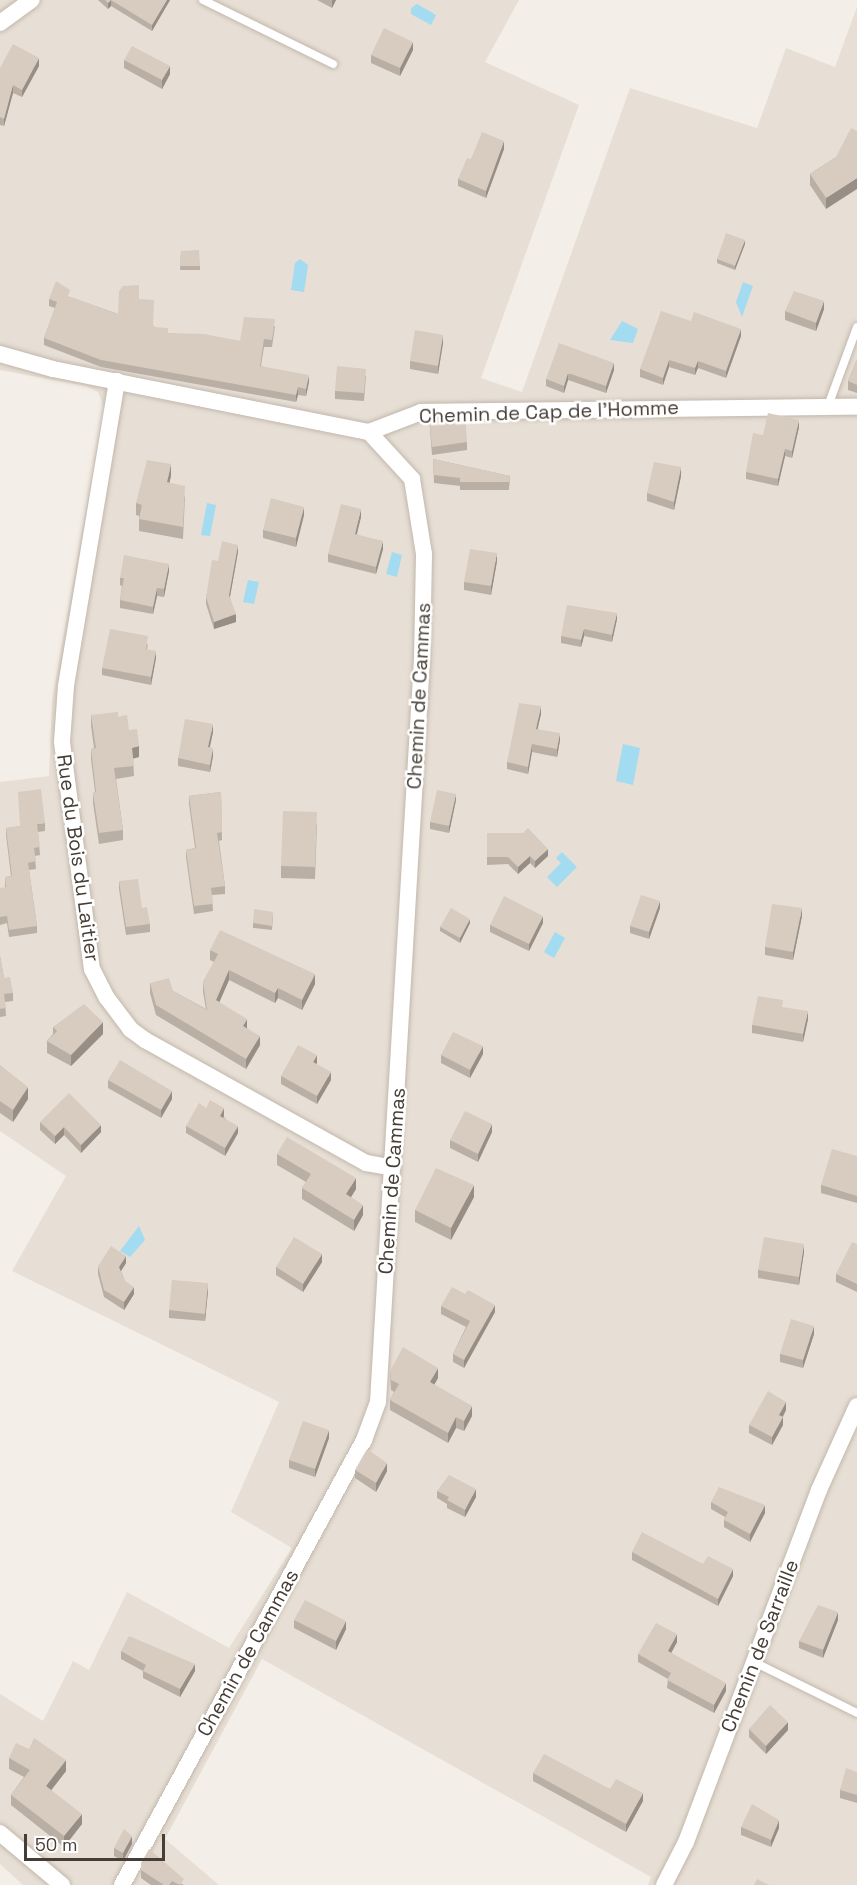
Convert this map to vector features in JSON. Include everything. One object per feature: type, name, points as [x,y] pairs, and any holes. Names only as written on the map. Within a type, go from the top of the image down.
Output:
[{"type":"street","points":[[0,24],[32,0]]},
{"type":"street","points":[[0,354],[117,381],[369,432]]},
{"type":"street","name":"Rue du Bois du Laitier","points":[[117,381],[66,686],[62,742],[92,969],[106,998],[130,1029],[145,1040],[366,1163],[393,1168]]},
{"type":"street","name":"Chemin de Cap de l'Homme","points":[[369,432],[421,412],[857,407]]},
{"type":"street","name":"Chemin de Cammas","points":[[122,1885],[364,1440],[378,1402],[422,659],[424,554],[412,479],[369,432]]},
{"type":"street","name":"Chemin de Sarraille","points":[[664,1885],[686,1842],[819,1490],[857,1407]]},
{"type":"street","points":[[0,1833],[63,1885]]},
{"type":"lane","points":[[203,0],[333,64]]},
{"type":"lane","points":[[828,406],[857,327]]},
{"type":"lane","points":[[754,1662],[857,1713]]},
{"type":"shaded area","points":[[0,0],[519,0],[485,62],[579,105],[481,378],[522,392],[630,88],[757,128],[786,48],[835,67],[857,7],[857,1885],[648,1885],[651,1877],[262,1659],[165,1839],[219,1885],[23,1885],[0,1864],[0,1694],[43,1721],[73,1661],[89,1670],[127,1592],[229,1648],[292,1548],[231,1512],[279,1402],[12,1271],[66,1176],[0,1131],[0,782],[49,776],[52,701],[104,408],[98,392],[86,386],[0,370]]},
{"type":"water","points":[[417,4],[436,15],[431,25],[411,14],[411,8]]},
{"type":"water","points":[[300,259],[308,265],[304,292],[291,290],[295,263]]},
{"type":"water","points":[[743,282],[753,286],[742,317],[736,302]]},
{"type":"water","points":[[622,321],[638,329],[633,343],[610,340]]},
{"type":"water","points":[[207,503],[216,505],[210,536],[201,535]]},
{"type":"water","points":[[392,552],[402,555],[397,577],[386,574]]},
{"type":"water","points":[[248,580],[259,582],[254,604],[243,602]]},
{"type":"water","points":[[623,744],[640,748],[633,785],[616,781]]},
{"type":"water","points":[[562,852],[577,867],[557,887],[547,877],[561,863],[556,858]]},
{"type":"water","points":[[555,932],[565,938],[554,958],[544,952]]},
{"type":"water","points":[[139,1226],[145,1240],[130,1257],[120,1251]]},
{"type":"building","points":[[111,0],[167,0],[152,25]]},
{"type":"building","points":[[384,28],[413,42],[400,68],[371,55]]},
{"type":"building","points":[[13,44],[39,58],[22,90],[13,85],[4,119],[0,117],[0,68]]},
{"type":"building","points":[[132,46],[170,66],[162,80],[124,60]]},
{"type":"building","points":[[851,128],[857,131],[857,178],[826,198],[810,174],[836,157]]},
{"type":"building","points":[[482,132],[504,141],[486,191],[458,179],[467,158],[471,159]]},
{"type":"building","points":[[726,233],[745,240],[735,266],[717,259]]},
{"type":"building","points":[[199,250],[200,266],[180,266],[181,251]]},
{"type":"building","points":[[56,281],[70,290],[68,296],[118,314],[119,291],[123,286],[139,285],[139,299],[154,300],[153,327],[168,328],[168,333],[204,334],[240,341],[244,317],[275,319],[272,340],[264,339],[260,366],[309,375],[306,389],[298,387],[296,395],[101,360],[44,338],[57,302],[49,299]]},
{"type":"building","points":[[794,291],[824,301],[816,323],[785,311]]},
{"type":"building","points":[[661,311],[691,321],[694,312],[741,329],[726,371],[698,361],[695,368],[669,360],[663,378],[640,369]]},
{"type":"building","points":[[415,330],[443,335],[438,366],[410,361]]},
{"type":"building","points":[[559,343],[614,363],[606,386],[568,373],[564,386],[546,379]]},
{"type":"building","points":[[857,359],[857,385],[848,381]]},
{"type":"building","points":[[337,366],[366,369],[364,393],[335,391]]},
{"type":"building","points":[[768,413],[799,420],[792,451],[785,449],[778,479],[746,472],[753,433],[763,435]]},
{"type":"building","points":[[465,414],[467,442],[432,447],[429,417]]},
{"type":"building","points":[[433,459],[510,476],[509,482],[460,482],[460,478],[434,475]]},
{"type":"building","points":[[147,460],[171,464],[167,482],[185,486],[183,527],[139,519],[142,505],[136,503]]},
{"type":"building","points":[[654,462],[681,467],[674,502],[647,493]]},
{"type":"building","points":[[271,498],[304,507],[296,538],[263,530]]},
{"type":"building","points":[[341,504],[361,509],[355,534],[383,541],[376,567],[328,554]]},
{"type":"building","points":[[222,541],[238,545],[229,595],[236,614],[214,622],[206,597],[212,560],[218,561]]},
{"type":"building","points":[[470,549],[497,553],[491,586],[464,582]]},
{"type":"building","points":[[124,555],[169,564],[164,589],[157,588],[153,607],[120,600],[124,578],[120,578]]},
{"type":"building","points":[[567,605],[617,613],[612,635],[584,629],[581,640],[561,636]]},
{"type":"building","points":[[110,629],[148,636],[146,649],[156,651],[151,677],[102,668]]},
{"type":"building","points":[[519,703],[541,706],[536,729],[560,733],[557,749],[532,744],[528,767],[507,762]]},
{"type":"building","points":[[118,712],[118,717],[127,715],[129,730],[137,729],[139,746],[132,748],[134,766],[114,768],[123,830],[99,833],[93,793],[96,792],[91,749],[96,748],[91,715]]},
{"type":"building","points":[[185,719],[213,724],[208,747],[213,748],[210,765],[178,758]]},
{"type":"building","points":[[41,789],[45,823],[37,824],[40,847],[34,848],[36,861],[28,863],[37,926],[9,930],[7,916],[0,917],[0,888],[6,887],[5,877],[12,876],[6,828],[20,826],[18,792]]},
{"type":"building","points":[[437,790],[456,794],[449,826],[430,822]]},
{"type":"building","points":[[221,792],[222,832],[217,833],[225,886],[211,888],[213,904],[194,906],[186,850],[196,848],[189,796]]},
{"type":"building","points":[[283,811],[317,812],[315,867],[281,866]]},
{"type":"building","points":[[528,828],[548,849],[535,861],[530,856],[518,867],[508,857],[487,857],[487,833],[523,833]]},
{"type":"building","points":[[138,879],[142,908],[147,907],[150,924],[126,927],[119,881]]},
{"type":"building","points":[[641,895],[660,901],[649,932],[630,926]]},
{"type":"building","points":[[504,896],[543,916],[529,944],[490,925]]},
{"type":"building","points":[[772,904],[802,908],[793,952],[765,947]]},
{"type":"building","points":[[451,908],[470,919],[460,938],[440,927]]},
{"type":"building","points":[[254,909],[273,912],[272,926],[253,923]]},
{"type":"building","points":[[220,930],[315,974],[302,1000],[278,988],[275,993],[229,970],[216,1000],[247,1019],[243,1026],[260,1036],[246,1059],[156,1005],[150,983],[169,978],[173,991],[207,1010],[203,982],[218,954],[210,950]]},
{"type":"building","points":[[0,956],[4,978],[10,977],[13,993],[4,994],[6,1008],[0,1009]]},
{"type":"building","points":[[758,996],[783,1000],[782,1007],[808,1011],[803,1034],[752,1025]]},
{"type":"building","points":[[84,1004],[103,1022],[71,1055],[47,1041],[57,1031],[53,1027]]},
{"type":"building","points":[[453,1032],[483,1046],[470,1070],[441,1055]]},
{"type":"building","points":[[298,1045],[317,1055],[313,1062],[331,1072],[317,1096],[281,1076]]},
{"type":"building","points":[[120,1060],[172,1091],[161,1110],[108,1080]]},
{"type":"building","points":[[0,1065],[28,1087],[13,1110],[0,1101]]},
{"type":"building","points":[[69,1093],[101,1125],[81,1145],[64,1127],[55,1136],[40,1122]]},
{"type":"building","points":[[210,1100],[224,1108],[220,1116],[238,1126],[225,1148],[186,1126],[199,1103],[206,1108]]},
{"type":"building","points":[[465,1111],[492,1124],[478,1154],[450,1140]]},
{"type":"building","points":[[287,1137],[356,1178],[346,1194],[363,1205],[354,1220],[302,1188],[311,1174],[277,1154]]},
{"type":"building","points":[[832,1149],[857,1156],[857,1196],[821,1185]]},
{"type":"building","points":[[436,1168],[474,1185],[451,1228],[415,1210]]},
{"type":"building","points":[[294,1237],[322,1254],[303,1284],[276,1267]]},
{"type":"building","points":[[764,1237],[804,1244],[799,1277],[758,1270]]},
{"type":"building","points":[[852,1242],[857,1244],[857,1284],[836,1274]]},
{"type":"building","points":[[111,1246],[126,1256],[119,1267],[125,1281],[134,1287],[124,1302],[104,1290],[98,1266]]},
{"type":"building","points":[[172,1280],[208,1283],[205,1314],[169,1310]]},
{"type":"building","points":[[452,1287],[465,1294],[468,1290],[495,1305],[464,1360],[453,1354],[470,1321],[441,1306]]},
{"type":"building","points":[[791,1319],[814,1326],[803,1360],[780,1354]]},
{"type":"building","points":[[403,1347],[438,1368],[430,1382],[472,1406],[464,1421],[456,1417],[448,1433],[390,1400],[399,1384],[391,1380],[390,1371]]},
{"type":"building","points":[[768,1391],[786,1402],[779,1415],[783,1417],[772,1437],[749,1425]]},
{"type":"building","points":[[303,1421],[329,1430],[315,1469],[289,1460]]},
{"type":"building","points":[[367,1449],[387,1463],[376,1483],[355,1470]]},
{"type":"building","points":[[449,1475],[476,1489],[465,1510],[447,1500],[449,1497],[437,1491]]},
{"type":"building","points":[[719,1487],[765,1505],[750,1534],[724,1520],[728,1512],[711,1502]]},
{"type":"building","points":[[642,1532],[703,1564],[708,1556],[733,1569],[718,1599],[632,1552]]},
{"type":"building","points":[[305,1600],[346,1621],[336,1641],[294,1620]]},
{"type":"building","points":[[818,1605],[838,1612],[823,1650],[799,1641]]},
{"type":"building","points":[[656,1623],[677,1634],[668,1651],[726,1683],[714,1705],[667,1680],[671,1673],[638,1654]]},
{"type":"building","points":[[129,1636],[195,1664],[180,1689],[143,1671],[146,1665],[121,1651]]},
{"type":"building","points":[[770,1705],[788,1722],[766,1746],[749,1729]]},
{"type":"building","points":[[34,1738],[66,1760],[46,1786],[82,1814],[64,1836],[11,1795],[30,1770],[9,1758],[16,1743],[29,1749]]},
{"type":"building","points":[[544,1754],[610,1789],[616,1779],[643,1793],[626,1824],[533,1773]]},
{"type":"building","points":[[846,1768],[857,1772],[857,1795],[840,1790]]},
{"type":"building","points":[[752,1804],[779,1820],[771,1840],[741,1827]]},
{"type":"building","points":[[124,1829],[132,1836],[123,1853],[114,1848]]},
{"type":"building","points":[[149,1849],[184,1879],[180,1885],[172,1881],[169,1885],[164,1885],[141,1870],[141,1863]]},
{"type":"building","points":[[757,1879],[769,1885],[754,1885]]}]
